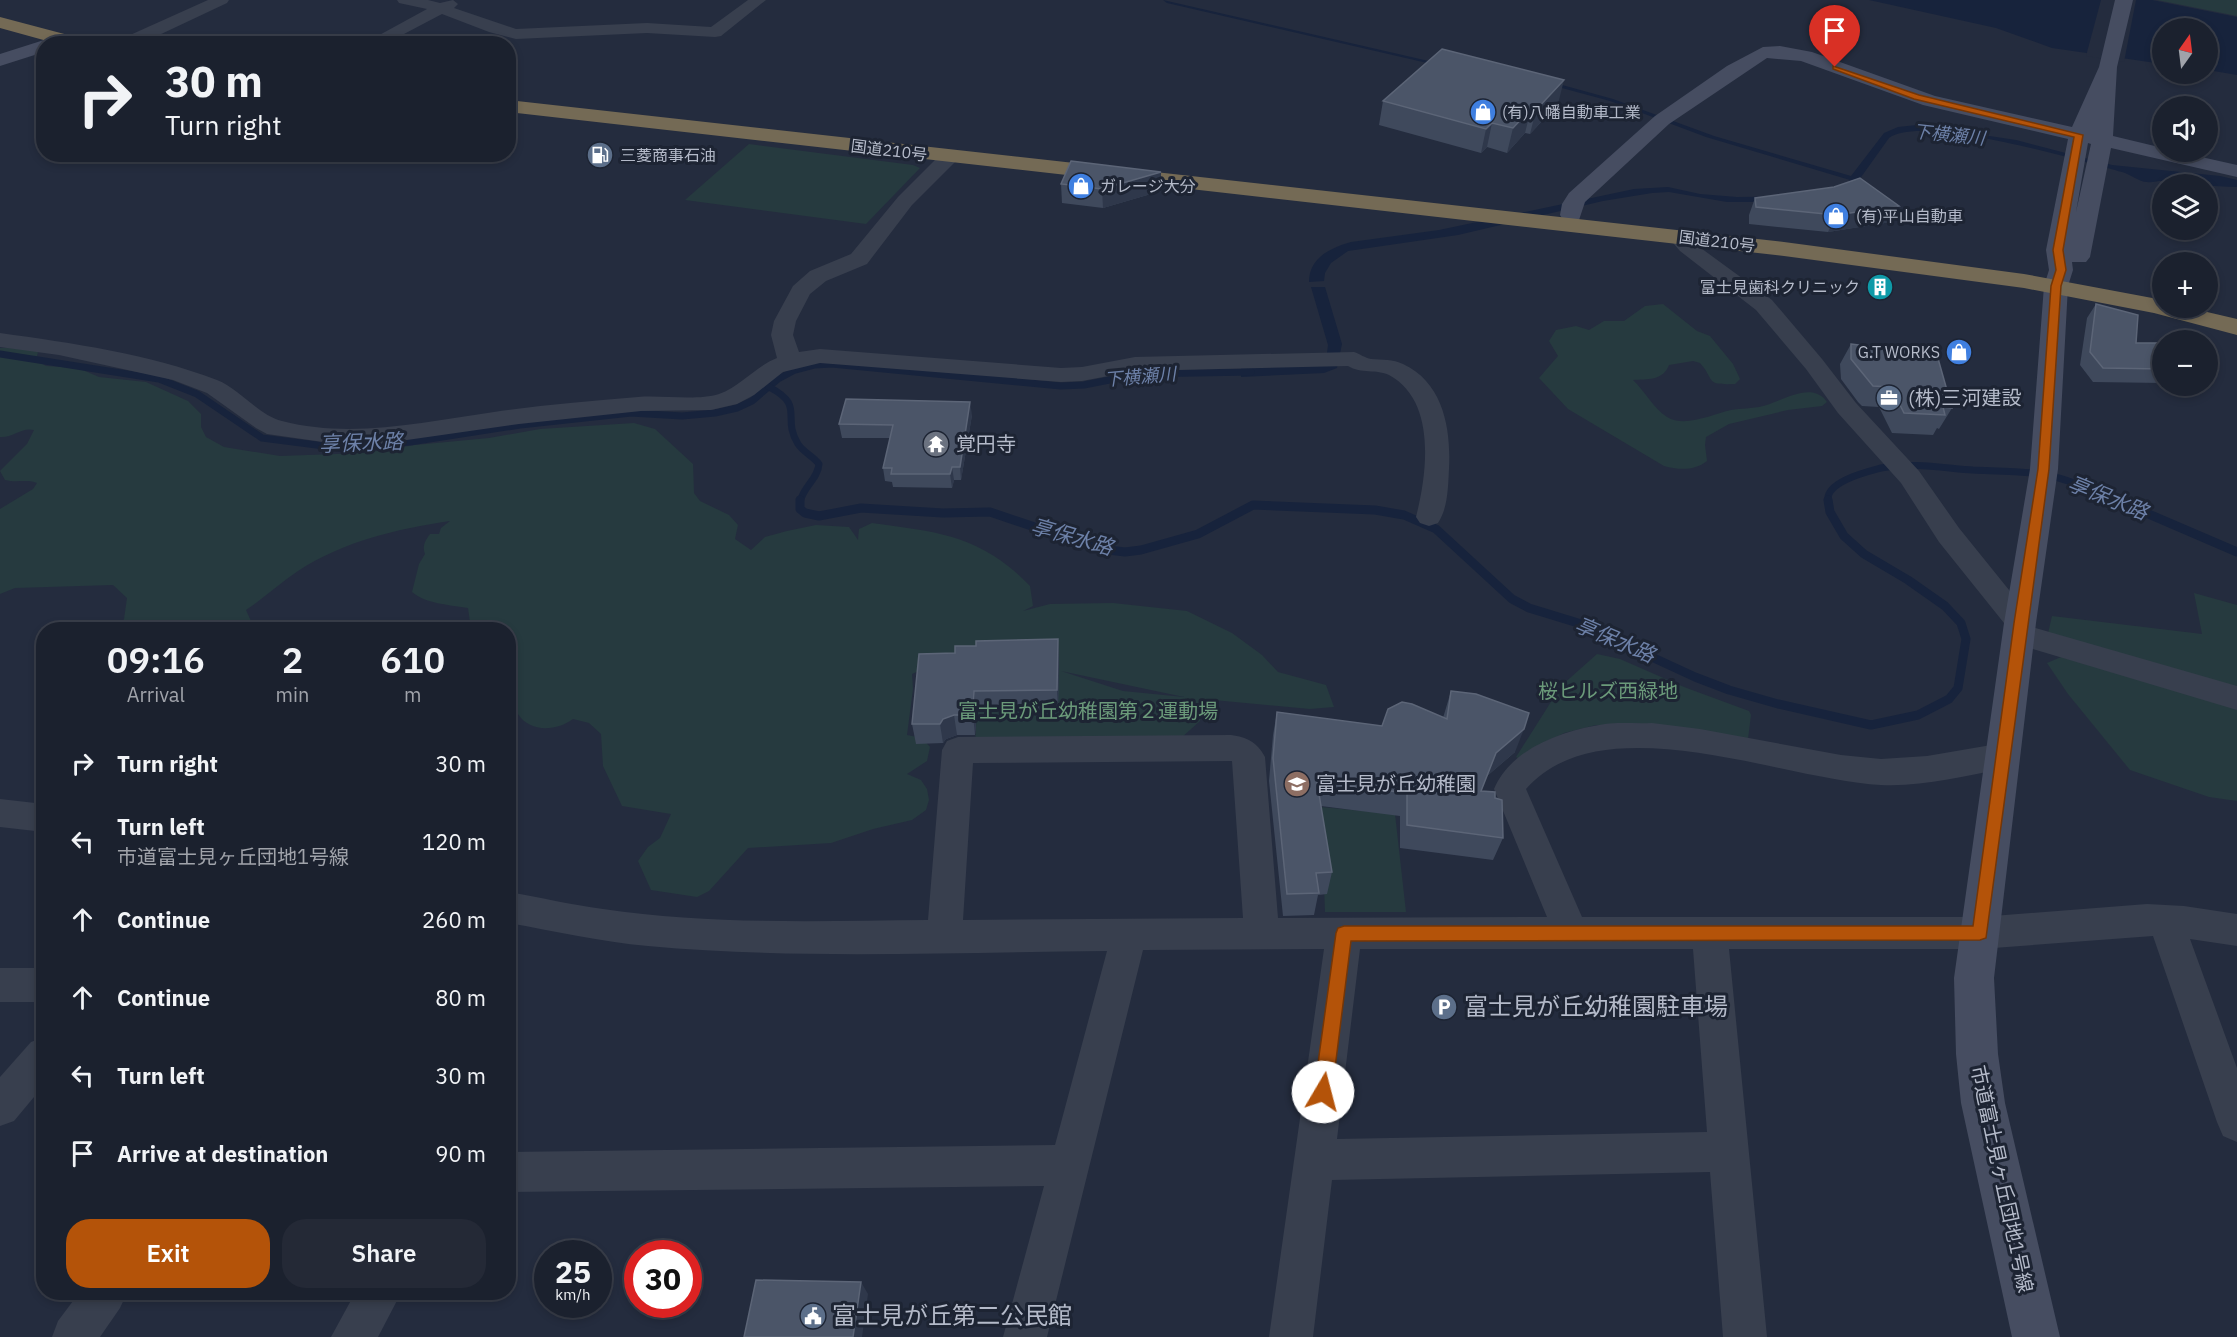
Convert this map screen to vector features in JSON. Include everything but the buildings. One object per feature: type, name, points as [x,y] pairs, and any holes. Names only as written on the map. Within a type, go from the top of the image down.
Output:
[{"type":"highway","points":[[0,22],[46,36]]},
{"type":"highway","name":"国道210号","points":[[516,107],[1269,193],[2152,290]]},
{"type":"highway","name":"国道210号","points":[[1269,193],[1571,215],[1751,232],[2058,278],[2152,305]]},
{"type":"highway","points":[[2218,305],[2237,310]]},
{"type":"highway","name":"国道210号","points":[[2202,318],[2237,327]]},
{"type":"street","points":[[142,36],[221,0]]},
{"type":"street","points":[[405,0],[516,34],[646,28],[712,33],[718,31],[758,0]]},
{"type":"street","points":[[387,36],[458,0]]},
{"type":"street","points":[[2058,278],[2080,255],[2099,157],[2099,102],[2124,0]]},
{"type":"street","points":[[0,60],[36,49]]},
{"type":"street","points":[[1571,215],[1577,198],[1662,120],[1743,64],[1767,52],[1805,57],[2075,151],[2099,157],[2212,165],[2237,171]]},
{"type":"street","name":"市道富士見ヶ丘団地1号線","points":[[2036,1337],[1990,1137],[1979,1078],[1974,978],[2020,629],[2044,469],[2058,250],[2075,151],[2099,102]]},
{"type":"street","points":[[790,362],[782,335],[785,321],[801,291],[818,276],[859,259],[905,201],[949,157]]},
{"type":"street","points":[[1678,237],[1686,248],[1764,305],[1814,364],[1847,408],[1922,494],[1949,535],[2020,629],[2237,698]]},
{"type":"street","points":[[0,340],[59,348],[180,374],[216,388],[265,423],[276,428],[344,437],[384,435],[510,417],[641,404],[711,404],[728,399],[745,390],[768,371],[790,362],[820,356],[1072,375],[1135,364],[1354,359],[1360,364],[1386,366],[1398,370],[1428,402],[1434,422],[1436,470],[1435,489],[1428,517]]},
{"type":"street","points":[[1572,934],[1510,789],[1516,778],[1535,762],[1568,744],[1598,737],[1664,737],[1748,750],[1842,769],[1882,772],[1904,772],[2003,756]]},
{"type":"street","points":[[944,937],[958,750],[1232,748],[1240,749],[1249,757],[1262,935]]},
{"type":"street","points":[[0,813],[36,817]]},
{"type":"street","points":[[516,909],[603,925],[713,935],[944,937],[1344,933],[1980,933],[2166,921],[2236,931]]},
{"type":"street","points":[[2166,921],[2237,1122]]},
{"type":"street","points":[[1291,1337],[1344,933]]},
{"type":"street","points":[[1710,934],[1745,1337]]},
{"type":"street","points":[[1025,1337],[1129,936]]},
{"type":"street","points":[[0,985],[36,985]]},
{"type":"street","points":[[0,1107],[36,1064]]},
{"type":"street","points":[[1314,1160],[1729,1152]]},
{"type":"street","points":[[516,1172],[1070,1166]]},
{"type":"street","points":[[74,1337],[100,1300]]},
{"type":"street","points":[[353,1337],[375,1300]]},
{"type":"green space","points":[[2157,0],[2237,0],[2237,16]]},
{"type":"green space","points":[[749,144],[913,165],[920,168],[866,224],[685,200]]},
{"type":"green space","points":[[1663,304],[1697,331],[1710,336],[1733,364],[1740,379],[1735,384],[1715,383],[1700,363],[1693,361],[1669,365],[1659,377],[1633,380],[1667,417],[1690,421],[1731,410],[1755,408],[1805,393],[1821,396],[1827,402],[1822,406],[1788,410],[1729,424],[1706,437],[1707,461],[1697,467],[1681,469],[1664,466],[1568,409],[1539,378],[1558,356],[1549,341],[1556,330],[1576,326],[1589,330],[1604,321],[1624,321],[1645,306]]},
{"type":"green space","name":"富士見が丘幼稚園第２運動場","points":[[0,348],[32,348],[38,352],[36,360],[46,366],[78,368],[99,377],[146,382],[188,401],[201,414],[201,427],[206,437],[224,447],[280,456],[364,453],[415,445],[489,438],[540,429],[634,423],[655,429],[693,464],[694,493],[700,501],[729,515],[738,525],[735,539],[751,550],[765,537],[816,525],[849,527],[858,540],[859,529],[872,523],[938,533],[976,546],[1012,569],[1030,586],[1033,606],[1023,611],[1050,604],[1113,603],[1187,611],[1232,633],[1262,655],[1278,672],[1326,685],[1334,707],[1310,709],[1203,699],[1200,721],[1181,738],[975,743],[977,711],[947,658],[912,674],[913,689],[907,735],[922,738],[930,747],[927,761],[907,774],[921,780],[927,789],[929,800],[926,810],[912,820],[873,829],[831,843],[748,848],[709,891],[697,897],[651,890],[638,861],[648,847],[660,838],[671,814],[622,806],[603,766],[601,734],[589,723],[573,719],[559,726],[544,728],[529,724],[516,714],[516,622],[470,622],[468,608],[431,602],[412,592],[419,564],[425,554],[425,541],[430,534],[439,534],[441,528],[450,521],[391,532],[352,544],[316,561],[291,576],[246,610],[251,622],[122,622],[127,598],[113,585],[15,588],[0,594],[0,509],[33,489],[37,483],[5,480],[0,471],[27,444],[34,430],[29,429],[0,437]],"holes":[[[1061,671],[1184,697],[1123,691]]]},
{"type":"green space","points":[[2194,593],[2237,605],[2237,691],[2047,638],[2052,616],[2202,634]]},
{"type":"green space","name":"桜ヒルズ西緑地","points":[[1597,654],[1620,659],[1684,687],[1749,711],[1751,715],[1748,739],[1596,725],[1564,733],[1516,757],[1561,686]]},
{"type":"green space","points":[[2061,657],[2237,708],[2237,801],[2209,797],[2130,770],[2068,694],[2047,663]]},
{"type":"green space","points":[[1321,807],[1395,814],[1406,912],[1325,912]]},
{"type":"water","points":[[1163,0],[1446,65],[1511,71],[1613,99],[1714,136],[1851,176],[1884,133],[1898,127],[1917,125],[2016,140],[2112,165],[2200,174],[2152,174],[2152,182],[2144,182],[2122,172],[2002,142],[1932,131],[1906,132],[1889,138],[1854,187],[1833,198],[1806,202],[1727,202],[1669,192],[1652,193],[1603,201],[1458,235],[1348,251],[1331,263],[1325,273],[1324,281],[1309,282],[1313,266],[1322,255],[1351,242],[1439,230],[1634,189],[1668,187],[1700,194],[1737,197],[1812,196],[1840,190],[1850,180],[1706,137],[1610,101],[1514,75],[1436,65],[1167,3]]},
{"type":"water","points":[[1869,0],[2152,0],[2237,17],[2237,75],[2218,72],[2218,18],[2152,18],[2152,62],[2052,48],[1996,28]]},
{"type":"water","points":[[2218,176],[2237,180],[2237,187],[2218,186]]},
{"type":"water","points":[[1311,287],[1325,287],[1342,344],[1337,368],[1324,373],[1241,377],[1241,368],[1327,353],[1328,345]]},
{"type":"pier","points":[[2101,0],[2136,0],[2124,62],[2086,56]]},
{"type":"waterway","name":"享保水路","points":[[0,354],[159,379],[197,394],[262,438],[340,448],[410,442],[520,425],[631,413],[682,416],[715,413],[737,408],[752,401],[778,379],[795,370],[814,365],[832,364],[1061,386],[1084,385],[1140,374],[1251,372]]},
{"type":"waterway","name":"享保水路","points":[[769,387],[787,400],[790,406],[793,435],[798,444],[819,464],[800,502]]},
{"type":"waterway","name":"享保水路","points":[[1828,501],[1832,489],[1847,479],[1881,468],[1915,465],[2042,474],[2072,482],[2119,502]]},
{"type":"waterway","name":"享保水路","points":[[2116,500],[2237,552]]},
{"type":"waterway","name":"享保水路","points":[[800,502],[800,509],[805,513],[819,516],[861,508],[943,513],[990,512],[1100,549],[1125,552],[1141,550],[1198,534],[1253,505],[1375,510],[1404,515],[1436,529],[1512,599],[1529,608],[1578,623],[1695,677],[1729,690],[1778,704],[1871,725],[1918,715],[1949,699],[1958,688],[1966,639],[1961,623],[1945,606],[1908,580],[1864,554],[1844,536],[1830,512],[1828,501]]},
{"type":"place","name":"(有)八幡自動車工業","points":[[1483,112]]},
{"type":"place","name":"三菱商事石油","points":[[600,155]]},
{"type":"place","name":"ガレージ大分","points":[[1081,186]]},
{"type":"place","name":"(有)平山自動車","points":[[1836,216]]},
{"type":"place","name":"富士見歯科クリニック","points":[[1880,287]]},
{"type":"place","name":"G.T WORKS","points":[[1959,352]]},
{"type":"place","name":"(株)三河建設","points":[[1889,398]]},
{"type":"place","name":"覚円寺","points":[[936,444]]},
{"type":"place","name":"富士見が丘幼稚園","points":[[1297,784]]},
{"type":"place","name":"富士見が丘幼稚園駐車場","points":[[1444,1007]]},
{"type":"place","name":"富士見が丘第二公民館","points":[[813,1316]]},
{"type":"route","points":[[1323,1092],[1344,933],[1980,933],[2020,623],[2044,469],[2056,286],[2061,270],[2058,250],[2079,135],[1917,97],[1835,67]]},
{"type":"water label","name":"下横瀬川","points":[[1949,135]]},
{"type":"water label","name":"下横瀬川","points":[[1140,377]]}]
